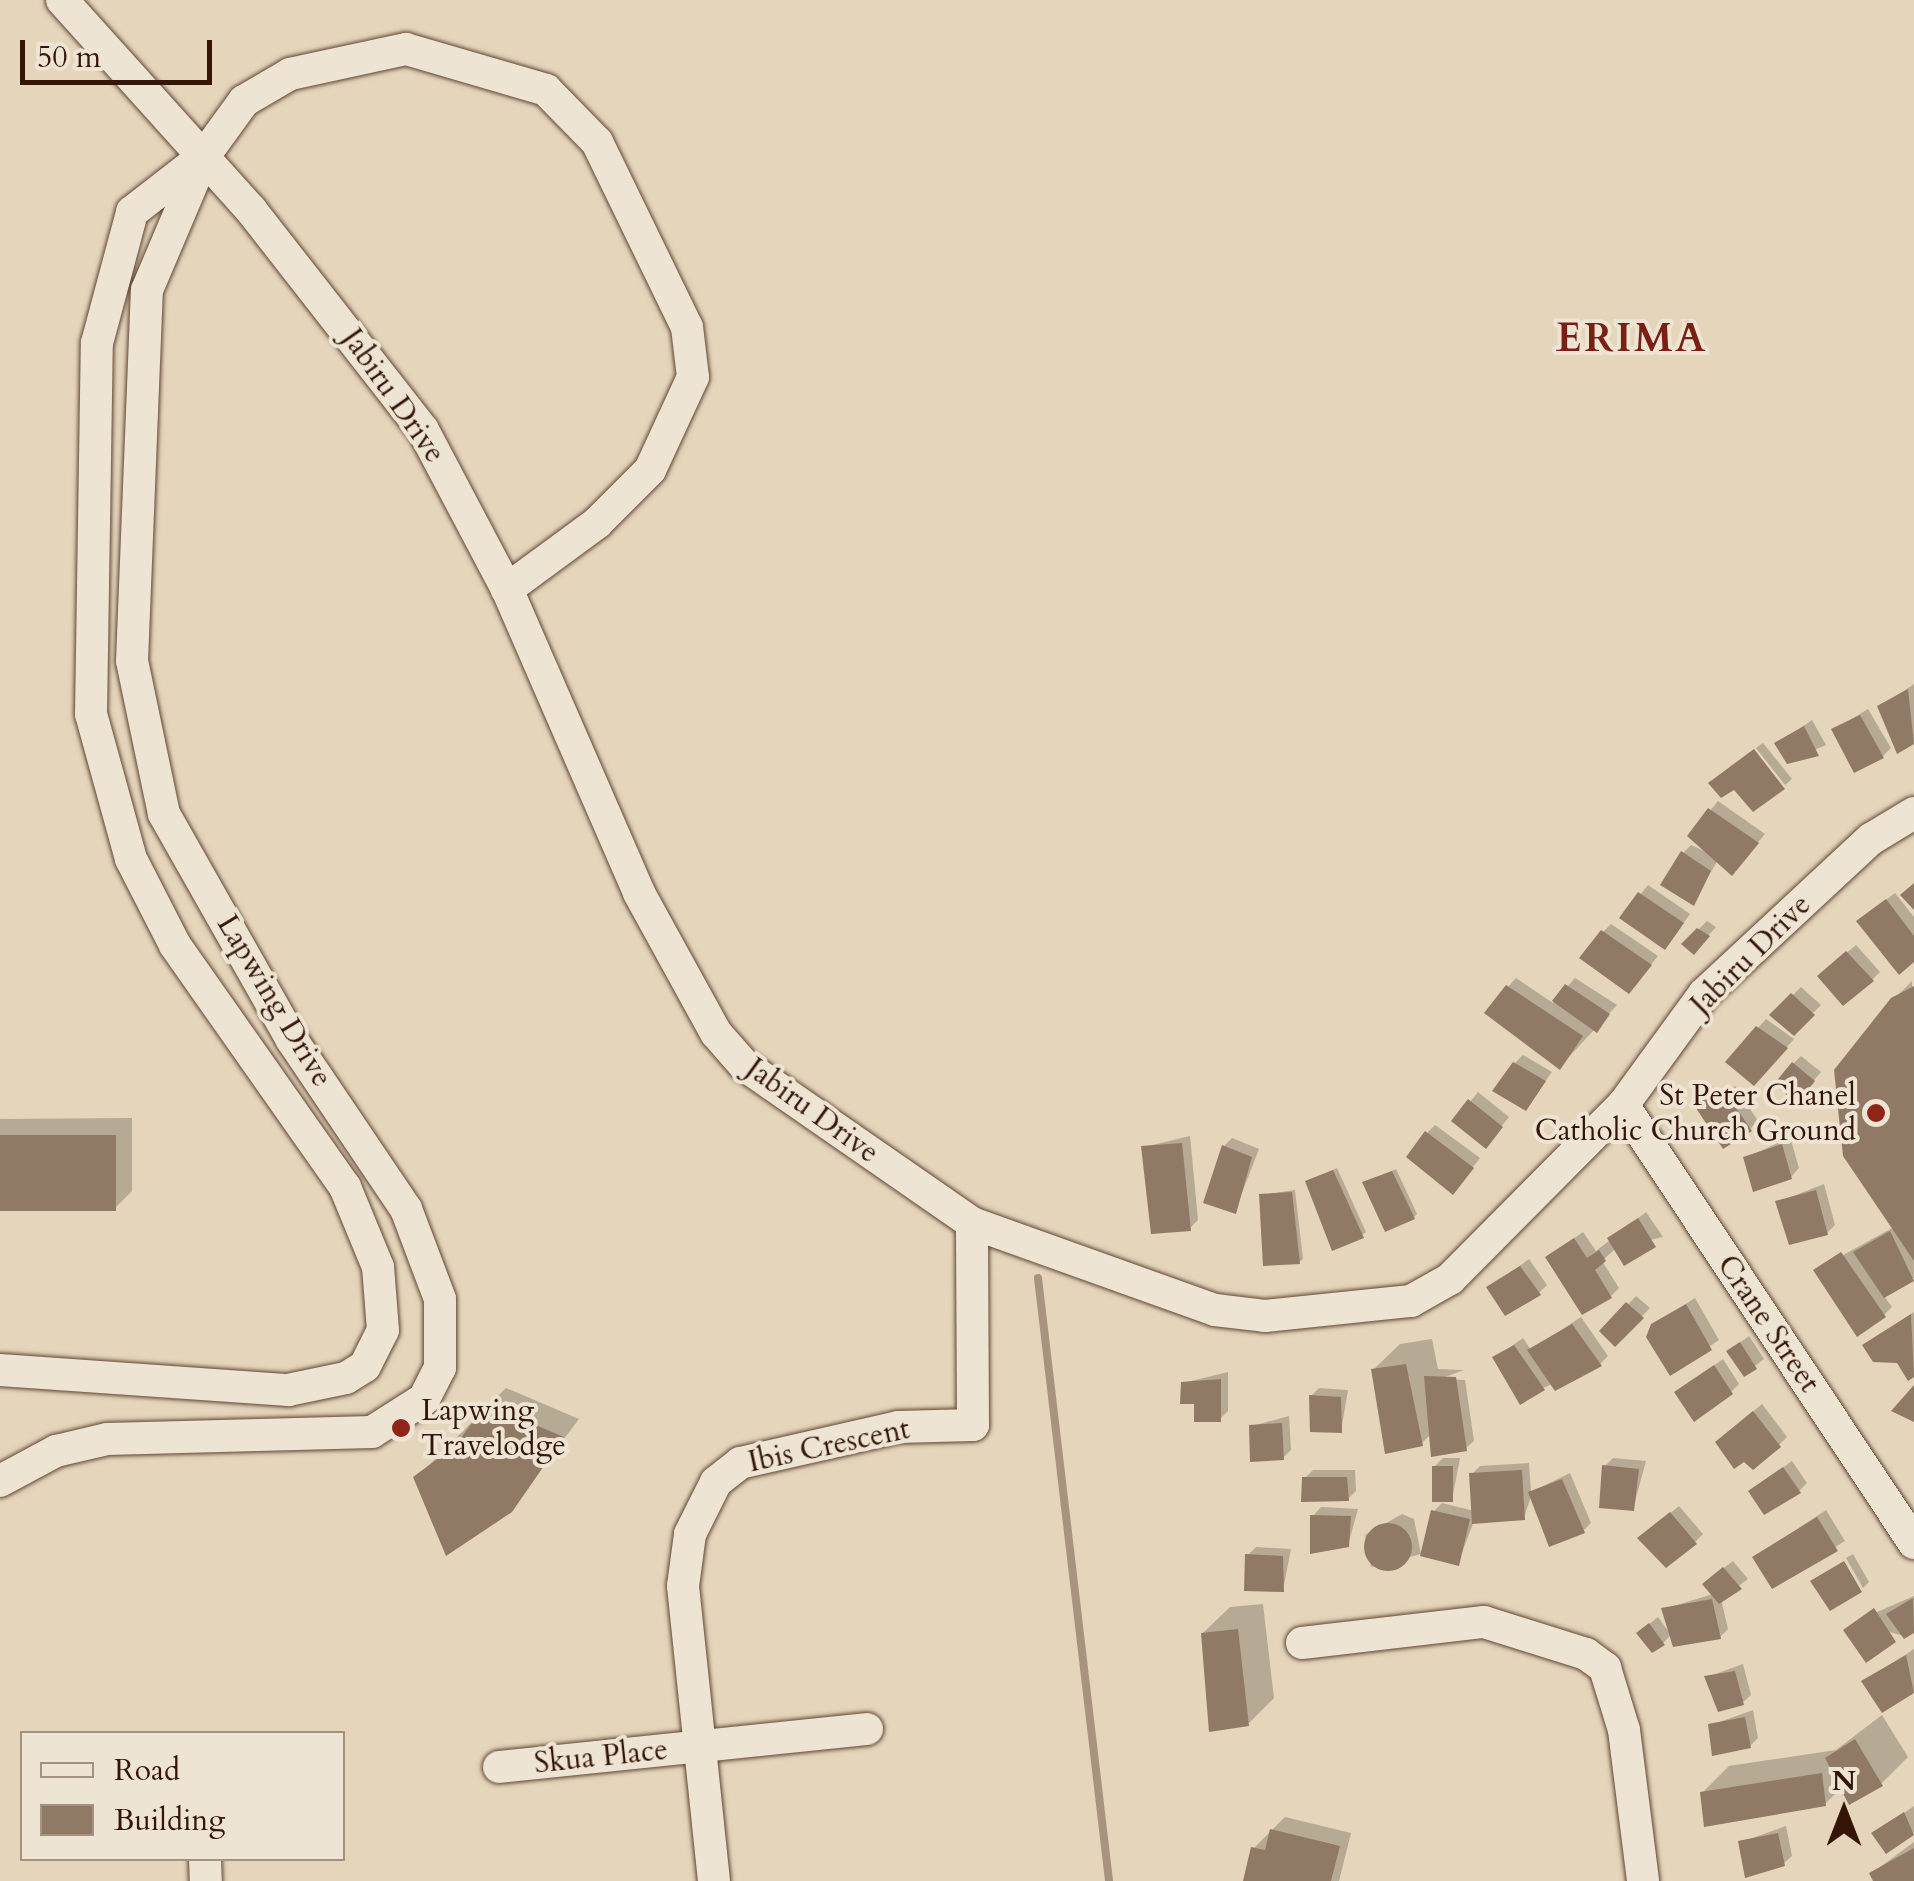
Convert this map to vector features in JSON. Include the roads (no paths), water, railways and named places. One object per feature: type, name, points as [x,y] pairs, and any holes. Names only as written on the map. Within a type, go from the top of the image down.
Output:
[{"type":"street","name":"Jabiru Drive","points":[[62,0],[204,156],[423,430],[507,590],[640,893],[716,1032],[758,1075],[972,1223],[1215,1310],[1373,1311],[1450,1279],[1623,1104],[1704,994],[1871,839],[1914,814]]},
{"type":"street","points":[[0,1370],[288,1390],[346,1378],[365,1366],[383,1330],[378,1268],[345,1187],[175,945],[131,859],[91,714],[96,343],[132,212],[204,156],[244,101],[290,74],[406,49],[468,60],[546,90],[597,142],[687,326],[693,377],[650,470],[507,590]]},
{"type":"street","name":"Lapwing Drive","points":[[0,1481],[56,1451],[107,1439],[372,1432],[424,1400],[443,1351],[440,1299],[406,1209],[292,1040],[164,814],[148,770],[132,661],[142,313],[204,156]]},
{"type":"street","name":"Crane Street","points":[[1623,1104],[1914,1543]]},
{"type":"street","name":"Ibis Crescent","points":[[714,1881],[683,1586],[704,1502],[724,1471],[770,1452],[898,1427],[973,1426],[972,1223]]},
{"type":"street","points":[[1302,1643],[1484,1622],[1586,1654],[1605,1668],[1624,1730],[1643,1881]]},
{"type":"street","name":"Skua Place","points":[[499,1767],[866,1729]]},
{"type":"waterway","points":[[1038,1278],[1109,1881]]},
{"type":"place","name":"St Peter Chanel Catholic Church Ground","points":[[1876,1113]]},
{"type":"place","name":"Lapwing Travelodge","points":[[401,1428]]},
{"type":"district","name":"ERIMA","points":[[1632,339]]}]
